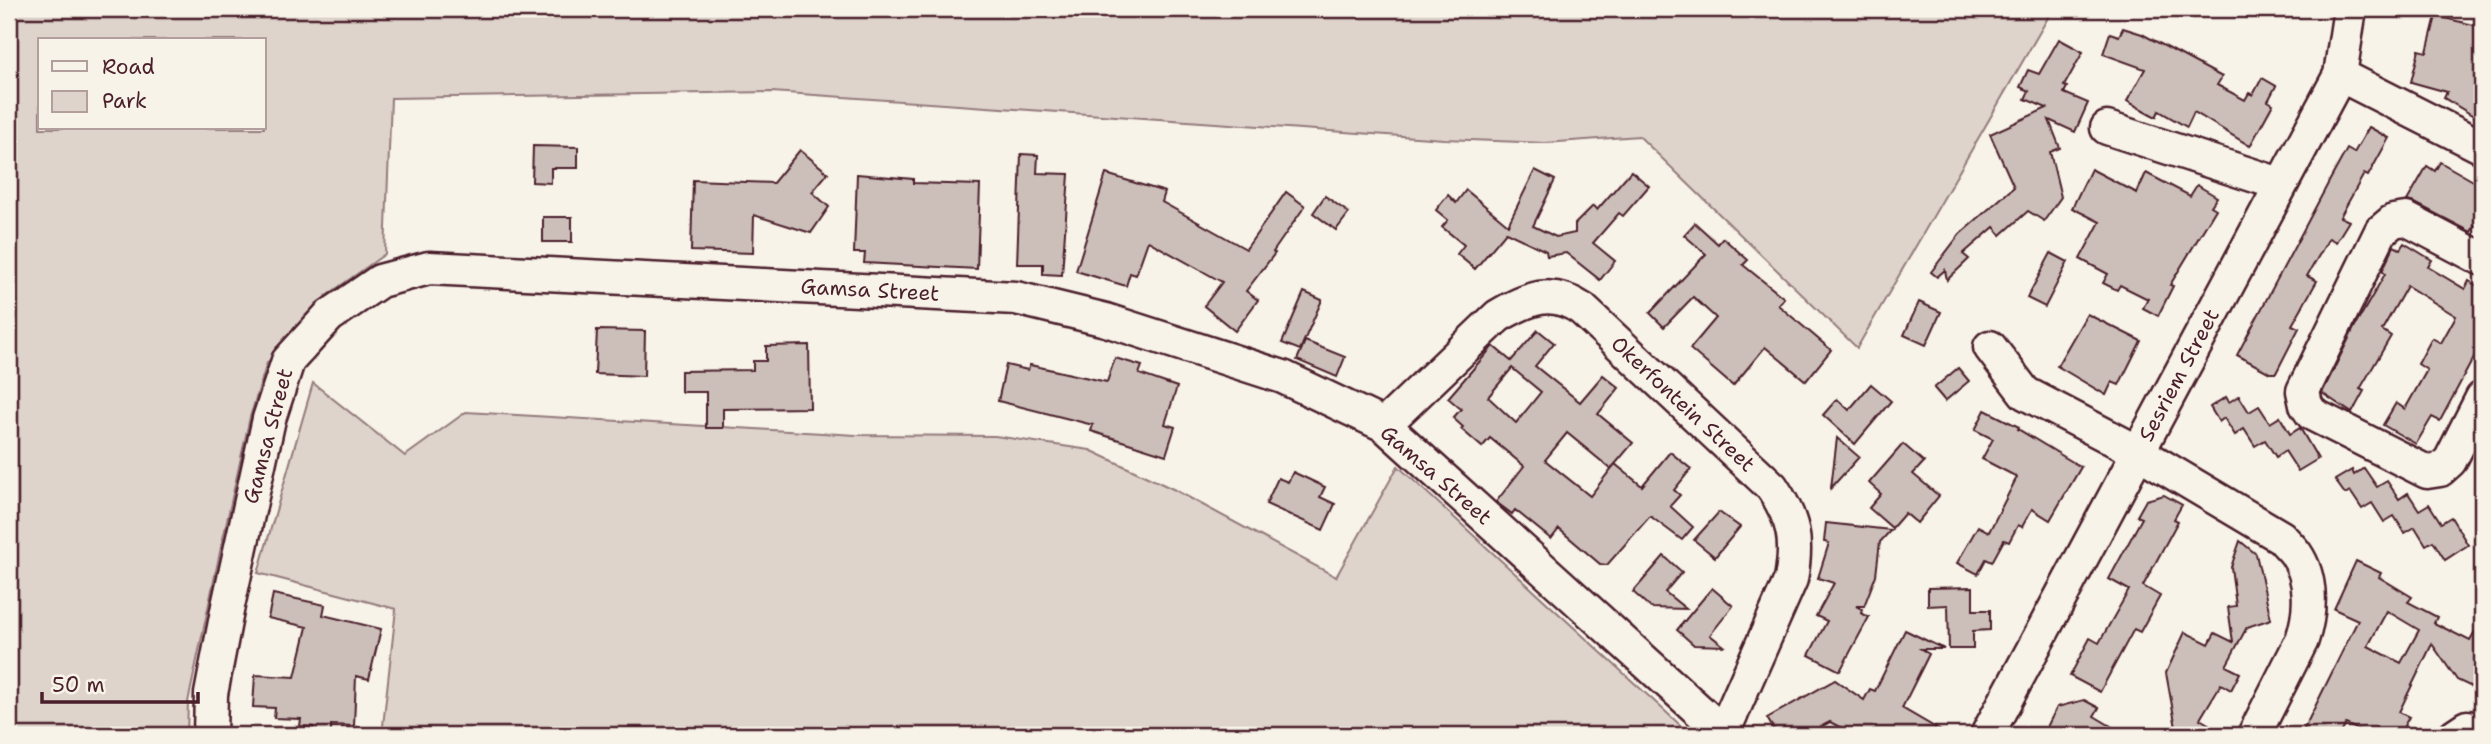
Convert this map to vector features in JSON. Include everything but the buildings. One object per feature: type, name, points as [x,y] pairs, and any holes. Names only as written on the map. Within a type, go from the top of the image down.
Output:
[{"type":"street","name":"Sesriem Street","points":[[1987,735],[2340,75],[2350,9]]},
{"type":"street","points":[[2340,75],[2482,147]]},
{"type":"street","points":[[2107,128],[2280,184]]},
{"type":"street","points":[[2482,259],[2406,219],[2393,221],[2381,231],[2303,391],[2306,405],[2312,414],[2427,472],[2440,470],[2450,461],[2482,398]]},
{"type":"street","name":"Gamsa Street","points":[[210,735],[211,694],[228,606],[269,419],[288,360],[329,316],[380,281],[429,268],[1016,298],[1106,320],[1283,377],[1384,425],[1724,734]]},
{"type":"street","name":"Okerfontein Street","points":[[1384,425],[1498,316],[1520,304],[1544,297],[1566,298],[1583,309],[1772,487],[1785,506],[1794,531],[1795,555],[1791,579],[1724,734]]},
{"type":"street","points":[[1990,347],[2025,393],[2138,452],[2281,537],[2297,554],[2306,576],[2309,596],[2307,625],[2302,640],[2253,735]]},
{"type":"street","points":[[2455,735],[2467,727],[2482,730]]},
{"type":"green space","points":[[9,9],[2053,9],[1857,348],[1639,136],[1545,143],[1444,139],[772,92],[391,98],[385,254],[326,296],[267,363],[250,417],[220,552],[188,702],[187,735],[9,735]]},
{"type":"green space","points":[[313,383],[405,456],[466,412],[856,435],[995,436],[1090,450],[1175,490],[1336,577],[1398,466],[1691,735],[382,735],[396,609],[258,573]]}]
